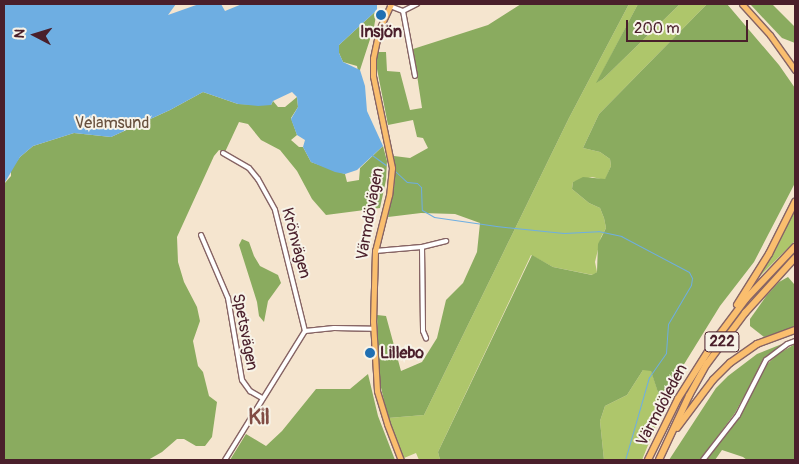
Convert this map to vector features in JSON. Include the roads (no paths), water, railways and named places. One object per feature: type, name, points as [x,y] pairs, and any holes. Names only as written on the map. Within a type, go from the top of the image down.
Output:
[{"type":"highway","points":[[714,342],[769,254],[795,202]]},
{"type":"highway","name":"Värmdöleden","points":[[648,460],[678,399],[714,342],[746,299],[795,247]]},
{"type":"highway","name":"Värmdöleden","points":[[659,460],[689,396],[726,338],[764,290],[795,258]]},
{"type":"highway","points":[[668,440],[693,404],[730,363],[757,344],[795,330]]},
{"type":"main road","points":[[742,4],[770,35],[795,70]]},
{"type":"main road","name":"Värmdövägen","points":[[390,5],[379,30],[373,58],[373,76],[392,168],[389,195],[375,251],[372,277],[373,329],[377,390],[386,424],[401,460]]},
{"type":"street","points":[[403,11],[417,4]]},
{"type":"street","points":[[390,5],[403,11]]},
{"type":"street","points":[[403,11],[415,76]]},
{"type":"street","name":"Krönvägen","points":[[223,153],[249,168],[258,179],[276,210],[305,331]]},
{"type":"street","name":"Spetsvägen","points":[[200,236],[228,298],[242,380],[250,391],[262,398]]},
{"type":"street","points":[[375,251],[422,247],[446,240]]},
{"type":"street","points":[[422,247],[423,331],[426,338]]},
{"type":"street","points":[[225,460],[305,331],[334,328],[373,329]]},
{"type":"street","points":[[703,460],[738,414],[766,360],[787,344],[795,341]]},
{"type":"water","name":"Insjön","points":[[4,4],[176,4],[168,15],[199,4],[221,4],[225,11],[242,4],[377,4],[377,10],[339,45],[339,53],[343,62],[360,70],[365,86],[367,111],[383,146],[357,170],[345,174],[335,172],[311,162],[303,147],[305,140],[297,135],[291,119],[298,107],[297,97],[292,92],[273,101],[271,105],[258,106],[238,104],[203,92],[170,110],[111,137],[74,133],[33,146],[20,157],[4,184]]},
{"type":"waterway","points":[[372,155],[386,165]]},
{"type":"waterway","points":[[395,171],[407,182],[417,183],[421,187],[422,210],[434,217],[564,233],[598,231],[621,236],[689,272],[692,278],[691,285],[668,324],[666,353],[649,377],[625,460]]},
{"type":"place","name":"Insjön","points":[[381,15]]},
{"type":"place","name":"Lillebo","points":[[370,353]]},
{"type":"district","name":"Kil","points":[[259,418]]},
{"type":"park label","name":"Velamsund","points":[[112,123]]}]
